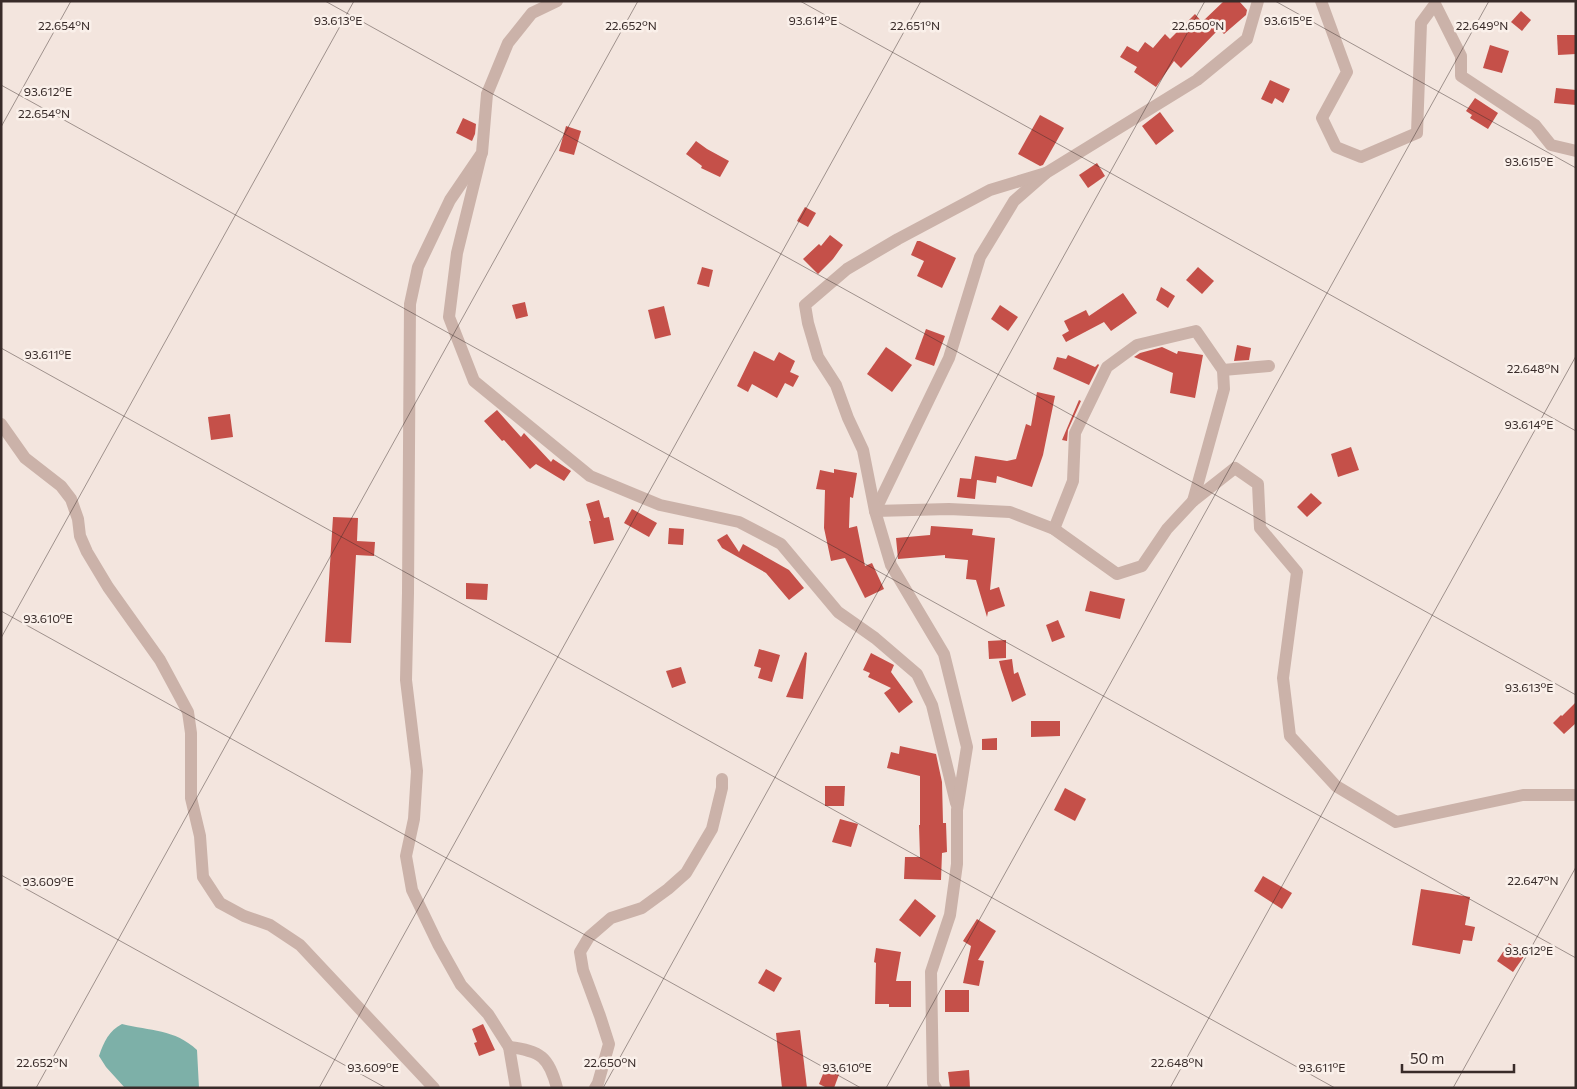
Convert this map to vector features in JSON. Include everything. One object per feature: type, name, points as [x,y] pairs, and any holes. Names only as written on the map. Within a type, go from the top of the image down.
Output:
[{"type":"street","points":[[557,1],[532,13],[508,43],[487,94],[482,153],[457,253],[449,317],[474,381],[590,476],[660,505],[739,522],[781,544],[838,612],[875,638],[917,674],[932,705],[958,810]]},
{"type":"street","points":[[875,511],[949,358],[980,256],[1014,201],[1046,173],[1198,80],[1247,39],[1258,1]]},
{"type":"street","points":[[1321,1],[1347,72],[1322,118],[1336,147],[1361,157],[1417,133],[1421,23],[1435,4],[1461,56],[1461,76],[1535,125],[1551,145],[1576,151]]},
{"type":"street","points":[[482,153],[450,200],[418,267],[410,304],[406,680],[418,771],[414,819],[406,856],[412,890],[438,944],[461,985],[488,1014],[509,1047],[516,1088]]},
{"type":"street","points":[[936,1088],[933,1083],[931,972],[950,915],[957,864],[958,810],[967,747],[944,654],[891,565],[875,511],[862,450],[836,385],[818,357],[805,305],[848,269],[898,239],[990,190],[1046,173]]},
{"type":"street","points":[[1054,529],[1073,481],[1074,432],[1107,367],[1137,345],[1196,331],[1223,370],[1224,389],[1193,501]]},
{"type":"street","points":[[1223,370],[1270,366]]},
{"type":"street","points":[[1,424],[25,458],[61,486],[71,499],[78,518],[80,536],[87,552],[108,587],[160,660],[188,712],[191,733],[191,798],[200,836],[202,877],[224,906],[244,916],[270,925],[300,945],[434,1088]]},
{"type":"street","points":[[875,511],[949,509],[1010,512],[1054,529],[1117,574],[1142,566],[1167,529],[1193,501],[1234,468],[1258,484],[1260,528],[1297,572],[1283,678],[1290,736],[1336,786],[1396,822],[1524,795],[1576,795]]},
{"type":"street","points":[[595,1088],[608,1044],[583,970],[580,952],[589,937],[611,918],[642,908],[686,873],[712,829],[722,788],[722,779]]},
{"type":"street","points":[[509,1047],[526,1049],[541,1055],[553,1070],[557,1088]]},
{"type":"water","points":[[122,1024],[171,1034],[189,1043],[197,1050],[199,1088],[125,1088],[106,1067],[99,1056],[108,1037]]},
{"type":"building","points":[[1224,1],[1239,1],[1247,10],[1246,15],[1224,34],[1219,29],[1181,68],[1174,61],[1156,87],[1134,72],[1137,67],[1120,57],[1127,46],[1138,52],[1145,42],[1153,48],[1165,34],[1170,39],[1195,14],[1202,22]]},
{"type":"building","points":[[1521,11],[1531,20],[1522,31],[1511,22]]},
{"type":"building","points":[[1557,35],[1576,35],[1576,54],[1558,55]]},
{"type":"building","points":[[1490,45],[1509,51],[1502,73],[1483,68]]},
{"type":"building","points":[[1270,80],[1290,89],[1283,103],[1275,98],[1272,104],[1261,99]]},
{"type":"building","points":[[1556,88],[1576,90],[1576,105],[1554,103]]},
{"type":"building","points":[[1475,98],[1498,113],[1488,129],[1470,118],[1472,115],[1466,111]]},
{"type":"building","points":[[1160,112],[1174,131],[1156,145],[1142,126]]},
{"type":"building","points":[[1040,115],[1064,128],[1043,165],[1040,166],[1018,154]]},
{"type":"building","points":[[463,118],[476,124],[472,141],[456,133]]},
{"type":"building","points":[[566,126],[581,131],[574,155],[559,151]]},
{"type":"building","points":[[696,141],[729,161],[720,177],[701,168],[702,166],[686,154]]},
{"type":"building","points":[[1097,163],[1105,176],[1088,188],[1079,175]]},
{"type":"building","points":[[805,207],[816,213],[808,227],[797,221]]},
{"type":"building","points":[[830,235],[843,245],[833,259],[818,274],[803,259],[819,244],[821,246]]},
{"type":"building","points":[[917,241],[956,258],[942,288],[917,276],[924,261],[911,255]]},
{"type":"building","points":[[702,267],[713,270],[709,287],[697,284]]},
{"type":"building","points":[[1198,267],[1214,281],[1202,294],[1186,280]]},
{"type":"building","points":[[1161,287],[1175,296],[1168,308],[1156,300]]},
{"type":"building","points":[[1123,293],[1137,313],[1111,331],[1104,322],[1066,342],[1062,335],[1069,331],[1064,321],[1086,310],[1089,316]]},
{"type":"building","points":[[525,302],[528,316],[516,319],[512,305]]},
{"type":"building","points":[[1000,305],[1018,317],[1008,331],[991,319]]},
{"type":"building","points":[[664,306],[671,335],[655,339],[648,310]]},
{"type":"building","points":[[926,329],[945,336],[934,366],[915,359]]},
{"type":"building","points":[[1237,345],[1251,348],[1249,360],[1234,361]]},
{"type":"building","points":[[886,347],[912,365],[892,392],[867,374]]},
{"type":"building","points":[[1162,347],[1177,354],[1178,351],[1203,355],[1195,398],[1170,393],[1173,373],[1134,357],[1140,353]]},
{"type":"building","points":[[754,351],[774,361],[779,352],[795,361],[790,372],[799,376],[793,387],[785,383],[777,398],[752,384],[748,392],[737,386]]},
{"type":"building","points":[[1068,355],[1095,367],[1099,365],[1089,385],[1053,369],[1057,357],[1066,359]]},
{"type":"building","points":[[1037,392],[1055,396],[1043,455],[1032,487],[997,476],[996,483],[977,480],[975,499],[957,497],[960,478],[971,479],[975,456],[1007,461],[1016,459],[1026,424],[1031,426]]},
{"type":"building","points":[[1079,400],[1081,401],[1068,430],[1067,441],[1062,440]]},
{"type":"building","points":[[497,410],[521,437],[524,433],[551,462],[553,459],[571,471],[564,481],[536,464],[530,469],[504,440],[502,441],[484,421]]},
{"type":"building","points":[[230,414],[233,437],[211,440],[208,417]]},
{"type":"building","points":[[1351,447],[1359,470],[1338,477],[1331,454]]},
{"type":"building","points":[[834,469],[857,473],[853,498],[850,497],[849,528],[857,526],[865,566],[872,563],[884,589],[865,598],[845,558],[831,561],[824,528],[825,490],[816,489],[820,470],[834,473]]},
{"type":"building","points":[[1311,493],[1322,503],[1307,517],[1297,507]]},
{"type":"building","points":[[599,500],[604,518],[609,517],[614,540],[594,544],[589,521],[591,521],[586,504]]},
{"type":"building","points":[[632,509],[657,523],[649,537],[624,523]]},
{"type":"building","points":[[333,517],[358,518],[357,541],[375,542],[374,556],[356,555],[351,643],[325,642]]},
{"type":"building","points":[[931,526],[973,529],[972,535],[995,538],[990,590],[999,587],[1005,606],[988,612],[987,617],[976,580],[966,579],[968,560],[945,558],[945,555],[898,559],[896,538],[930,535]]},
{"type":"building","points":[[669,528],[684,529],[683,545],[668,544]]},
{"type":"building","points":[[727,534],[739,552],[743,544],[789,570],[804,588],[789,600],[766,573],[722,548],[717,540]]},
{"type":"building","points":[[466,583],[488,584],[487,600],[466,599]]},
{"type":"building","points":[[1090,591],[1125,599],[1120,619],[1085,611]]},
{"type":"building","points":[[1058,620],[1065,637],[1052,642],[1046,625]]},
{"type":"building","points":[[1006,640],[1006,658],[989,659],[988,641]]},
{"type":"building","points":[[759,649],[780,655],[772,682],[758,678],[761,668],[754,666]]},
{"type":"building","points":[[805,652],[807,653],[803,699],[786,697]]},
{"type":"building","points":[[871,653],[894,665],[891,672],[913,702],[899,713],[884,693],[891,688],[868,677],[870,673],[863,670]]},
{"type":"building","points":[[1012,659],[1014,674],[1018,672],[1026,695],[1012,702],[999,661]]},
{"type":"building","points":[[681,667],[686,683],[672,688],[666,671]]},
{"type":"building","points":[[1576,702],[1576,723],[1564,734],[1553,723]]},
{"type":"building","points":[[1031,721],[1060,721],[1060,736],[1031,737]]},
{"type":"building","points":[[997,738],[997,750],[982,750],[982,739]]},
{"type":"building","points":[[900,746],[936,754],[942,782],[943,823],[946,823],[947,852],[942,853],[941,880],[904,879],[905,857],[920,857],[920,776],[887,768],[891,752],[899,754]]},
{"type":"building","points":[[825,786],[845,786],[844,806],[825,806]]},
{"type":"building","points":[[1065,788],[1086,799],[1075,821],[1054,810]]},
{"type":"building","points":[[840,819],[858,824],[851,847],[832,842]]},
{"type":"building","points":[[1263,876],[1292,893],[1282,909],[1254,891]]},
{"type":"building","points":[[1421,889],[1470,897],[1465,925],[1475,927],[1472,941],[1463,940],[1460,954],[1412,945]]},
{"type":"building","points":[[915,899],[936,916],[920,937],[899,920]]},
{"type":"building","points":[[977,919],[996,931],[978,960],[984,961],[979,986],[963,983],[971,946],[963,941]]},
{"type":"building","points":[[1509,943],[1525,955],[1513,972],[1497,961]]},
{"type":"building","points":[[876,948],[901,952],[896,981],[911,981],[911,1007],[889,1007],[889,1004],[875,1004],[876,963],[874,962]]},
{"type":"building","points":[[766,969],[782,978],[774,992],[758,983]]},
{"type":"building","points":[[945,990],[969,990],[969,1012],[945,1012]]},
{"type":"building","points":[[483,1024],[495,1050],[479,1056],[474,1043],[477,1042],[472,1029]]},
{"type":"building","points":[[800,1030],[807,1088],[782,1088],[776,1033]]},
{"type":"building","points":[[827,1064],[841,1069],[834,1088],[827,1088],[819,1084]]},
{"type":"building","points":[[969,1070],[970,1088],[950,1088],[948,1072]]}]
